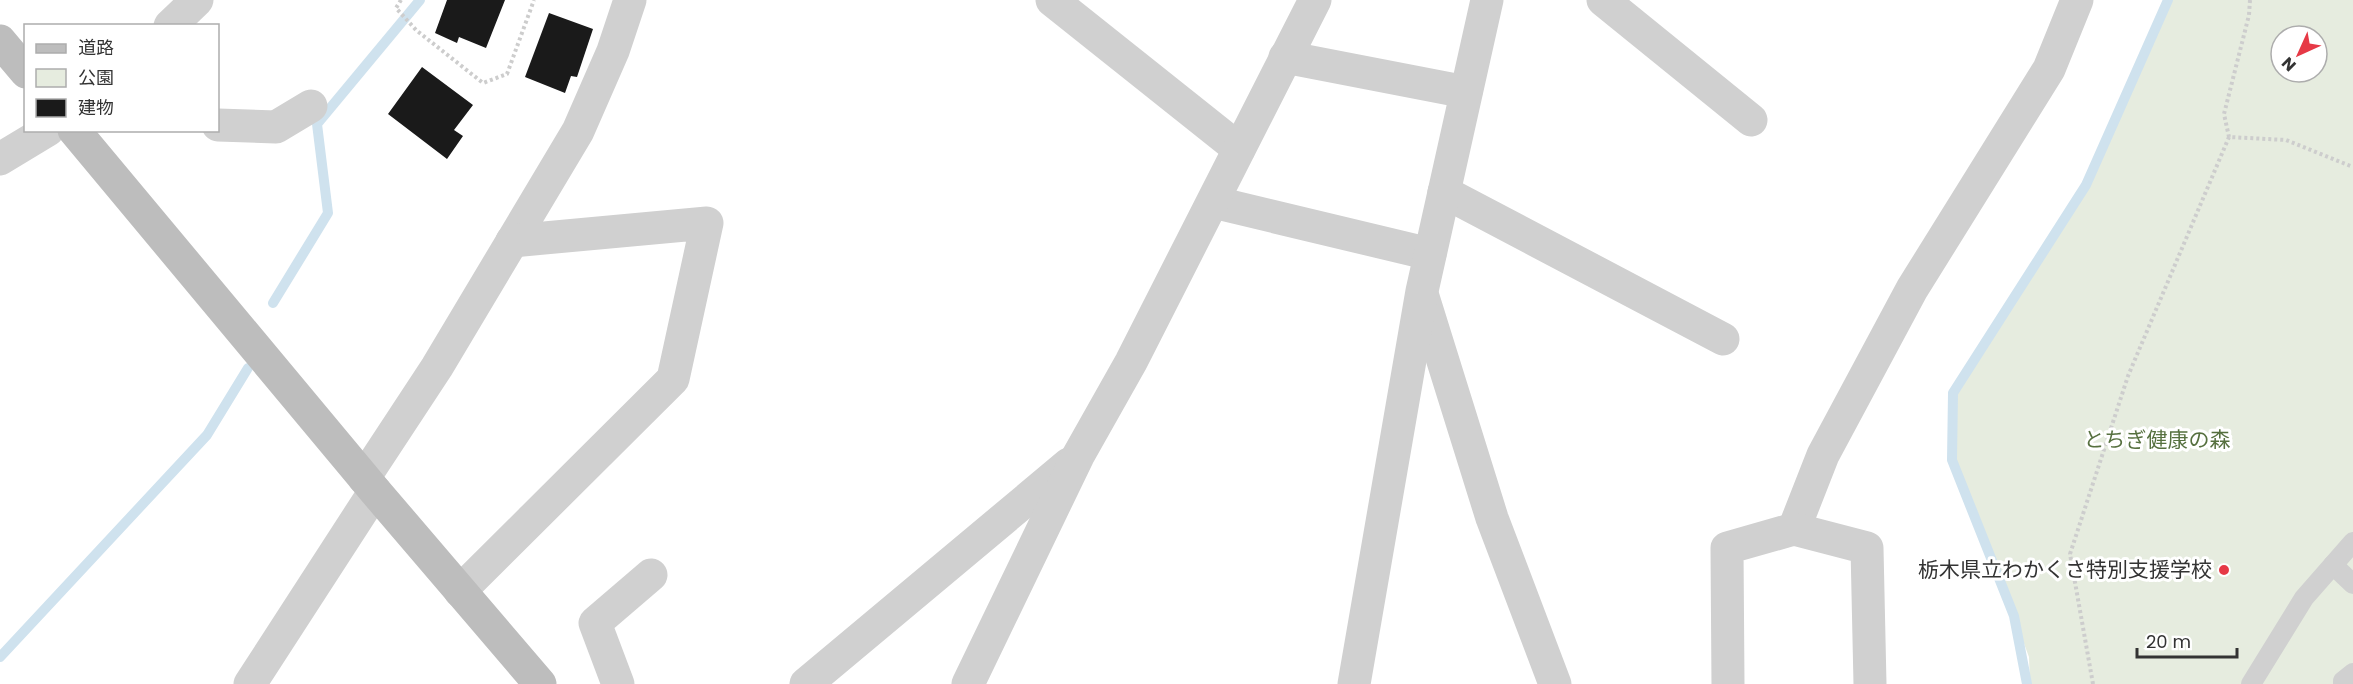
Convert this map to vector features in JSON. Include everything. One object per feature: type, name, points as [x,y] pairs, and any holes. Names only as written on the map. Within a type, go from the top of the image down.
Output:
[{"type":"street","points":[[172,24],[197,0]]},
{"type":"street","points":[[250,684],[578,131],[614,51],[630,0]]},
{"type":"street","points":[[1052,0],[1239,149]]},
{"type":"street","points":[[968,684],[1078,456],[1131,362],[1315,0]]},
{"type":"street","points":[[1354,684],[1422,291],[1487,0]]},
{"type":"street","points":[[1603,0],[1751,120]]},
{"type":"street","points":[[1794,529],[1823,455],[1912,289],[2049,69],[2077,0]]},
{"type":"street","points":[[0,41],[24,70]]},
{"type":"street","points":[[1286,57],[1466,92]]},
{"type":"street","points":[[219,125],[276,127],[312,106]]},
{"type":"street","points":[[0,159],[45,132]]},
{"type":"street","points":[[76,132],[370,485],[540,684]]},
{"type":"street","points":[[1444,192],[1723,339]]},
{"type":"street","points":[[1212,202],[1430,254]]},
{"type":"street","points":[[460,591],[673,379],[707,224],[512,241]]},
{"type":"street","points":[[1422,291],[1492,518],[1555,684]]},
{"type":"street","points":[[806,684],[1078,456]]},
{"type":"street","points":[[1728,684],[1727,548],[1794,529],[1867,548],[1870,684]]},
{"type":"street","points":[[618,684],[595,623],[651,575]]},
{"type":"lane","points":[[2251,684],[2304,598],[2353,542]]},
{"type":"lane","points":[[2333,565],[2353,584]]},
{"type":"lane","points":[[2343,684],[2343,681],[2353,673]]},
{"type":"path","points":[[401,0],[396,8],[416,30],[483,82],[507,74],[534,0]]},
{"type":"path","points":[[2093,684],[2070,554],[2128,376],[2229,136],[2224,114],[2249,15],[2250,0]]},
{"type":"path","points":[[2229,136],[2286,140],[2353,167]]},
{"type":"green space","name":"とちぎ健康の森","points":[[2168,0],[2353,0],[2353,684],[2030,684],[2029,657],[1952,460],[1953,393],[2086,185]]},
{"type":"building","points":[[447,0],[505,0],[486,48],[459,37],[457,43],[435,33]]},
{"type":"building","points":[[549,13],[593,29],[577,77],[571,76],[565,93],[525,77]]},
{"type":"building","points":[[422,67],[473,105],[454,130],[463,136],[447,159],[388,114]]},
{"type":"waterway","points":[[273,303],[328,213],[317,124],[420,0]]},
{"type":"waterway","points":[[2027,684],[2014,616],[1952,460],[1953,393],[2086,185],[2168,0]]},
{"type":"waterway","points":[[0,657],[207,435],[248,368]]},
{"type":"place","name":"栃木県立わかくさ特別支援学校","points":[[2224,570]]}]
